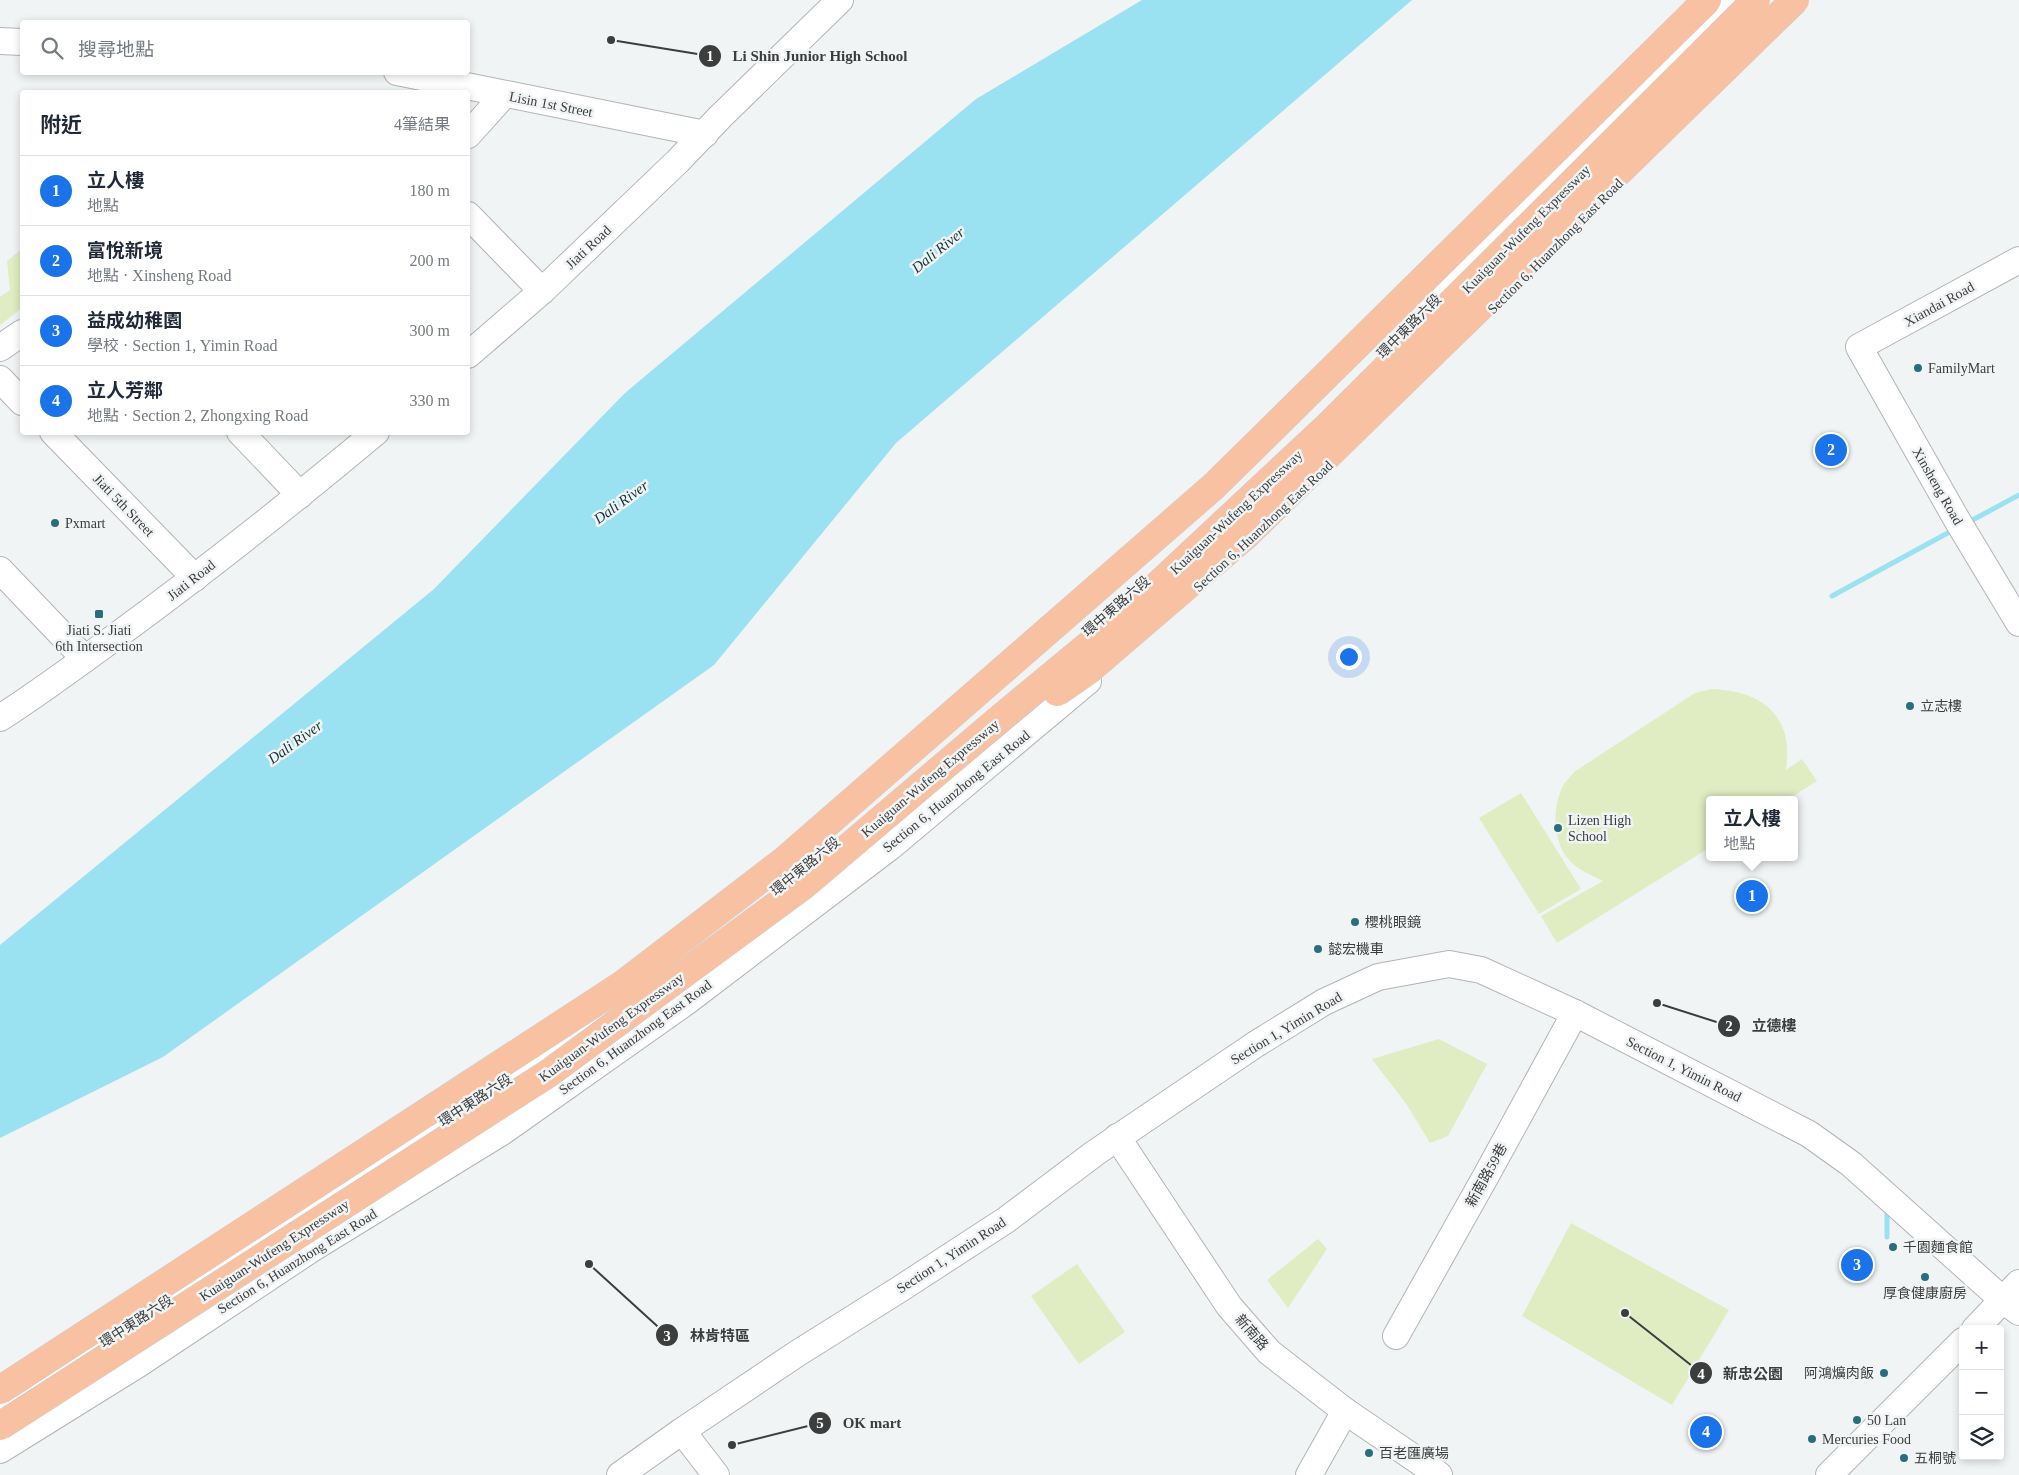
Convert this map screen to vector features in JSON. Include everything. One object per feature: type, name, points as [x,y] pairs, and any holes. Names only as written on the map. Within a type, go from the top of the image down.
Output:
[{"type":"highway","name":"Kuaiguan-Wufeng Expressway","points":[[0,1390],[622,985],[785,860],[1214,486],[1707,0]]},
{"type":"highway","name":"Kuaiguan-Wufeng Expressway","points":[[0,1426],[549,1073],[804,885],[1130,611],[1329,425],[1756,0]]},
{"type":"highway","points":[[1003,716],[1044,700],[1090,669],[1245,536],[1795,0]]},
{"type":"street","name":"Jiati Road","points":[[470,353],[542,291],[678,161],[840,0]]},
{"type":"street","name":"環中東路六段","points":[[0,1409],[258,1243],[626,1001],[797,874],[1122,603],[1317,418],[1736,0]]},
{"type":"street","name":"Section 6, Huanzhong East Road","points":[[0,1450],[140,1363],[313,1248],[502,1132],[686,1002],[890,847],[1072,695],[1228,561],[1379,418],[1807,0]]},
{"type":"street","points":[[0,40],[20,42]]},
{"type":"street","name":"Lisin 1st Street","points":[[411,75],[705,134]]},
{"type":"street","points":[[470,133],[504,95]]},
{"type":"street","points":[[470,217],[542,291]]},
{"type":"street","name":"Xiandai Road","points":[[1859,347],[2019,260]]},
{"type":"street","points":[[0,348],[20,334]]},
{"type":"street","name":"Xinsheng Road","points":[[1859,347],[1961,526],[2019,623]]},
{"type":"street","points":[[0,379],[20,400]]},
{"type":"street","name":"Jiati 5th Street","points":[[56,435],[195,578]]},
{"type":"street","points":[[243,435],[300,495]]},
{"type":"street","name":"Jiati Road","points":[[0,718],[85,659],[195,578],[372,435]]},
{"type":"street","points":[[1198,532],[1228,561]]},
{"type":"street","points":[[0,570],[85,659]]},
{"type":"street","name":"Section 1, Yimin Road","points":[[620,1475],[798,1353],[1006,1220],[1117,1138],[1256,1044],[1324,1002],[1378,977],[1449,964],[1481,970],[1575,1013],[1809,1134],[1851,1164],[2014,1299]]},
{"type":"street","name":"新南路59巷","points":[[1396,1336],[1575,1013]]},
{"type":"street","name":"新南路","points":[[1117,1138],[1235,1312],[1268,1352],[1345,1411],[1438,1475]]},
{"type":"street","points":[[0,1374],[88,1321],[168,1279],[258,1243]]},
{"type":"street","points":[[1980,1325],[2014,1299]]},
{"type":"street","points":[[1829,1475],[1959,1345]]},
{"type":"street","points":[[1309,1475],[1345,1411]]},
{"type":"street","points":[[682,1431],[716,1475]]},
{"type":"green space","points":[[20,251],[20,310],[0,325],[0,297],[10,290],[7,261]]},
{"type":"green space","points":[[1712,689],[1730,691],[1760,701],[1780,721],[1785,735],[1787,751],[1786,770],[1802,759],[1817,781],[1793,796],[1706,796],[1706,850],[1557,943],[1541,916],[1603,881],[1573,864],[1561,847],[1557,837],[1556,815],[1557,804],[1564,784],[1574,772],[1695,693]]},
{"type":"green space","points":[[1521,793],[1581,889],[1539,914],[1479,818]]},
{"type":"green space","points":[[1439,1039],[1487,1064],[1448,1136],[1430,1143],[1407,1105],[1372,1059]]},
{"type":"green space","points":[[1571,1223],[1729,1310],[1672,1405],[1522,1316]]},
{"type":"green space","points":[[1318,1239],[1327,1249],[1288,1308],[1267,1280]]},
{"type":"green space","points":[[1077,1264],[1125,1332],[1079,1364],[1031,1296]]},
{"type":"water","name":"Dali River","points":[[1142,0],[1412,0],[896,443],[714,665],[163,1057],[0,1138],[0,945],[434,589],[625,393],[976,99]]},
{"type":"waterway","points":[[1967,523],[2019,495]]},
{"type":"waterway","points":[[1832,596],[1955,529]]},
{"type":"waterway","points":[[1887,1208],[1887,1237]]},
{"type":"place","name":"Li Shin Junior High School","points":[[611,40]]},
{"type":"place","name":"FamilyMart","points":[[1918,368]]},
{"type":"place","name":"富悅新境","points":[[1831,450]]},
{"type":"place","name":"Pxmart","points":[[55,523]]},
{"type":"place","name":"Jiati S. Jiati 6th Intersection","points":[[99,614]]},
{"type":"place","name":"立志樓","points":[[1910,706]]},
{"type":"place","name":"Lizen High School","points":[[1558,828]]},
{"type":"place","name":"立人樓","points":[[1752,896]]},
{"type":"place","name":"櫻桃眼鏡","points":[[1355,922]]},
{"type":"place","name":"懿宏機車","points":[[1318,949]]},
{"type":"place","name":"立德樓","points":[[1657,1003]]},
{"type":"place","name":"千園麵食館","points":[[1893,1247]]},
{"type":"place","name":"林肯特區","points":[[589,1264]]},
{"type":"place","name":"益成幼稚園","points":[[1857,1265]]},
{"type":"place","name":"厚食健康廚房","points":[[1925,1277]]},
{"type":"place","name":"新忠公園","points":[[1625,1313]]},
{"type":"place","name":"阿鴻爌肉飯","points":[[1884,1373]]},
{"type":"place","name":"50 Lan","points":[[1857,1420]]},
{"type":"place","name":"立人芳鄰","points":[[1706,1432]]},
{"type":"place","name":"Mercuries Food","points":[[1812,1439]]},
{"type":"place","name":"OK mart","points":[[732,1445]]},
{"type":"place","name":"百老匯廣場","points":[[1369,1453]]},
{"type":"place","name":"五桐號","points":[[1904,1458]]}]
